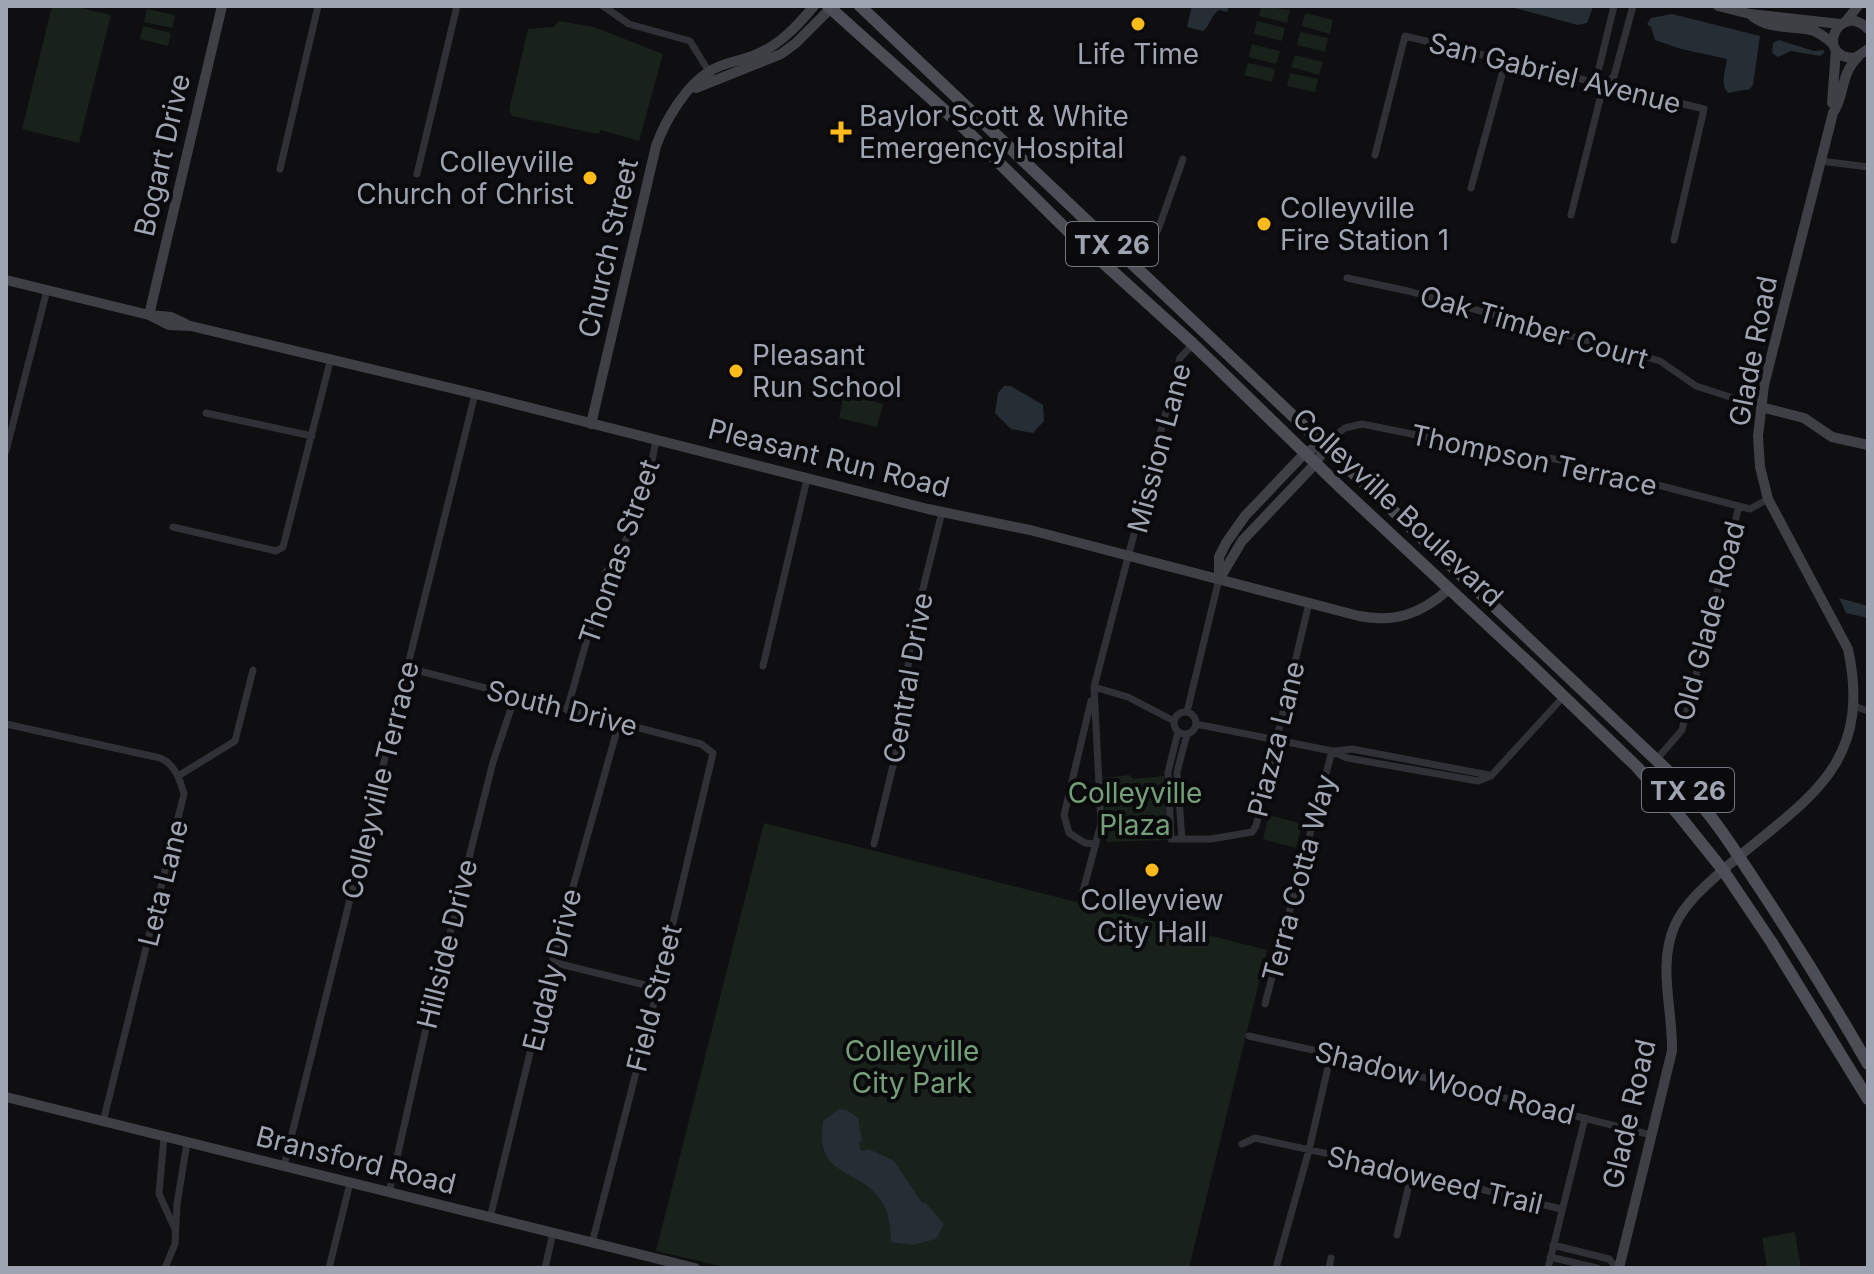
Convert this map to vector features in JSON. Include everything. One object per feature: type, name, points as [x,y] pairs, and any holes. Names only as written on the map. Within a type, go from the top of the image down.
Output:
[{"type":"main road","name":"Colleyville Boulevard","points":[[860,6],[1326,443],[1703,805],[1813,969],[1868,1064]]},
{"type":"main road","name":"Colleyville Boulevard","points":[[831,7],[963,127],[1637,767],[1723,870],[1868,1099]]},
{"type":"main road","points":[[1116,275],[1133,264]]},
{"type":"main road","points":[[1193,344],[1205,332]]},
{"type":"main road","points":[[1840,1052],[1856,1043]]},
{"type":"street","name":"Bogart Drive","points":[[149,315],[222,6]]},
{"type":"street","points":[[280,169],[318,6]]},
{"type":"street","points":[[417,174],[457,6]]},
{"type":"street","points":[[603,6],[629,24],[690,41],[711,76]]},
{"type":"street","name":"Church Street","points":[[774,52],[814,6]]},
{"type":"street","points":[[1603,87],[1598,72],[1614,6]]},
{"type":"street","points":[[1571,215],[1603,87],[1614,76],[1633,6]]},
{"type":"street","points":[[1718,6],[1861,22],[1868,29]]},
{"type":"street","name":"Glade Road","points":[[1618,1268],[1672,1051],[1665,966],[1671,935],[1682,913],[1723,870],[1781,824],[1835,769],[1854,722],[1854,674],[1848,649],[1768,499],[1760,467],[1758,436],[1761,407],[1833,113],[1835,30],[1858,6]]},
{"type":"street","name":"Church Street","points":[[591,424],[656,146],[670,115],[690,91],[711,76],[796,43],[831,7]]},
{"type":"street","points":[[1744,10],[1757,21],[1812,30],[1843,57],[1858,57]]},
{"type":"street","name":"San Gabriel Avenue","points":[[1375,155],[1405,36],[1603,87],[1704,109],[1674,240]]},
{"type":"street","name":"Glade Road","points":[[1833,113],[1847,69],[1868,49]]},
{"type":"street","points":[[1471,188],[1506,60]]},
{"type":"street","points":[[1133,264],[1158,230],[1183,159]]},
{"type":"street","points":[[1821,161],[1868,167]]},
{"type":"street","name":"Oak Timber Court","points":[[1347,278],[1408,291],[1660,361],[1696,386],[1761,407]]},
{"type":"street","name":"Pleasant Run Road","points":[[6,280],[149,315],[171,317],[191,326],[331,358],[942,512],[1030,530],[1359,616],[1394,619],[1420,611],[1449,589]]},
{"type":"street","points":[[6,451],[47,290]]},
{"type":"street","name":"Mission Lane","points":[[1096,844],[1075,838],[1065,826],[1064,815],[1094,687],[1180,358],[1193,344]]},
{"type":"street","points":[[173,527],[280,550],[286,539],[331,358]]},
{"type":"street","name":"Colleyville Terrace","points":[[284,1166],[475,394]]},
{"type":"street","points":[[1761,407],[1804,418],[1832,437],[1868,445]]},
{"type":"street","points":[[206,413],[312,436]]},
{"type":"street","name":"Thompson Terrace","points":[[1326,443],[1342,429],[1362,424],[1481,448],[1561,460],[1739,506]]},
{"type":"street","name":"Thomas Street","points":[[567,710],[606,572],[630,533],[647,488],[656,440]]},
{"type":"street","points":[[1187,712],[1219,579],[1219,557],[1226,543],[1245,516],[1305,453],[1326,443]]},
{"type":"street","points":[[1219,579],[1242,541],[1316,463],[1326,443]]},
{"type":"street","points":[[763,666],[807,479]]},
{"type":"street","name":"Old Glade Road","points":[[1657,759],[1682,730],[1739,506],[1750,509],[1768,499]]},
{"type":"street","name":"Central Drive","points":[[874,844],[899,741],[912,633],[942,512]]},
{"type":"street","name":"Piazza Lane","points":[[1183,733],[1168,772],[1171,839],[1247,835],[1256,826],[1309,603]]},
{"type":"street","name":"South Drive","points":[[408,668],[701,744],[713,753]]},
{"type":"street","points":[[6,724],[160,758],[168,761],[178,776],[235,741],[253,670]]},
{"type":"street","points":[[1083,891],[1101,824],[1094,687],[1128,697],[1174,721],[1183,733],[1177,772],[1182,839]]},
{"type":"street","points":[[1183,733],[1196,724],[1332,751],[1347,758],[1478,781],[1491,776],[1564,696]]},
{"type":"street","name":"Hillside Drive","points":[[389,1193],[485,792],[515,697]]},
{"type":"street","points":[[1854,706],[1868,711]]},
{"type":"street","points":[[1174,721],[1180,713],[1187,712],[1194,716],[1196,724]]},
{"type":"street","name":"Eudaly Drive","points":[[490,1218],[552,962],[619,723]]},
{"type":"street","name":"Terra Cotta Way","points":[[1265,1004],[1332,751]]},
{"type":"street","name":"Field Street","points":[[592,1243],[713,753]]},
{"type":"street","name":"Leta Lane","points":[[103,1122],[183,808],[184,794],[178,776]]},
{"type":"street","points":[[552,962],[657,988]]},
{"type":"street","name":"Shadow Wood Road","points":[[1249,1036],[1651,1135]]},
{"type":"street","points":[[1276,1268],[1309,1150],[1331,1054]]},
{"type":"street","name":"Bransford Road","points":[[6,1097],[695,1268]]},
{"type":"street","points":[[1548,1268],[1585,1118]]},
{"type":"street","points":[[164,1137],[159,1194],[176,1231]]},
{"type":"street","name":"Shadoweed Trail","points":[[1242,1144],[1255,1138],[1561,1209]]},
{"type":"street","points":[[165,1268],[169,1263],[176,1231],[187,1143]]},
{"type":"street","points":[[1397,1235],[1412,1172]]},
{"type":"street","points":[[329,1268],[350,1183]]},
{"type":"street","points":[[159,1194],[178,1196]]},
{"type":"street","points":[[545,1268],[553,1233]]},
{"type":"street","points":[[1553,1245],[1609,1259],[1618,1268]]},
{"type":"street","points":[[1550,1257],[1597,1268]]},
{"type":"street","points":[[1329,1268],[1331,1258]]},
{"type":"green space","points":[[52,6],[73,6],[111,15],[79,143],[22,129]]},
{"type":"green space","points":[[1261,6],[1290,10],[1287,23],[1259,16]]},
{"type":"green space","points":[[147,9],[175,15],[172,28],[144,22]]},
{"type":"green space","points":[[1305,13],[1333,20],[1330,34],[1302,26]]},
{"type":"green space","points":[[558,21],[594,27],[663,54],[639,141],[601,130],[598,134],[512,116],[509,110],[528,29],[554,27]]},
{"type":"green space","points":[[1257,21],[1285,28],[1282,41],[1254,34]]},
{"type":"green space","points":[[143,26],[171,33],[168,46],[140,39]]},
{"type":"green space","points":[[1300,32],[1328,38],[1325,52],[1297,45]]},
{"type":"green space","points":[[1252,44],[1280,51],[1276,64],[1249,57]]},
{"type":"green space","points":[[1295,55],[1323,62],[1319,75],[1291,67]]},
{"type":"green space","points":[[1248,63],[1275,69],[1272,82],[1244,75]]},
{"type":"green space","points":[[1290,73],[1318,79],[1315,92],[1287,86]]},
{"type":"green space","points":[[844,394],[883,404],[877,427],[839,418]]},
{"type":"green space","name":"Colleyville Plaza","points":[[1130,775],[1133,779],[1164,776],[1167,840],[1107,842],[1103,778]]},
{"type":"green space","points":[[1269,815],[1302,824],[1296,848],[1263,839]]},
{"type":"green space","name":"Colleyville City Park","points":[[764,823],[1267,950],[1189,1268],[729,1268],[656,1251]]},
{"type":"green space","points":[[1795,1232],[1801,1268],[1767,1268],[1762,1238]]},
{"type":"shaded area","points":[[1192,6],[1229,6],[1227,12],[1216,12],[1203,31],[1187,27]]},
{"type":"shaded area","points":[[1507,6],[1593,7],[1587,23],[1578,25]]},
{"type":"shaded area","points":[[1672,14],[1760,36],[1750,89],[1728,93],[1723,81],[1727,59],[1655,40],[1647,24],[1651,18]]},
{"type":"shaded area","points":[[1779,40],[1825,52],[1820,56],[1791,51],[1778,57],[1772,53],[1773,43]]},
{"type":"shaded area","points":[[1004,386],[1011,386],[1043,405],[1044,421],[1033,433],[1011,429],[995,413],[998,393]]},
{"type":"shaded area","points":[[1839,598],[1868,606],[1868,618],[1846,613]]},
{"type":"shaded area","points":[[839,1109],[847,1110],[858,1118],[862,1141],[859,1142],[860,1149],[869,1149],[894,1161],[922,1203],[926,1203],[944,1224],[936,1239],[913,1245],[891,1242],[887,1214],[875,1192],[842,1171],[826,1154],[822,1140],[823,1121]]},
{"type":"place","name":"Life Time","points":[[1138,24]]},
{"type":"place","name":"Baylor Scott & White Emergency Hospital","points":[[841,132]]},
{"type":"place","name":"Colleyville Church of Christ","points":[[590,178]]},
{"type":"place","name":"Colleyville Fire Station 1","points":[[1264,224]]},
{"type":"place","name":"Pleasant Run School","points":[[736,371]]},
{"type":"place","name":"Colleyview City Hall","points":[[1152,870]]}]
